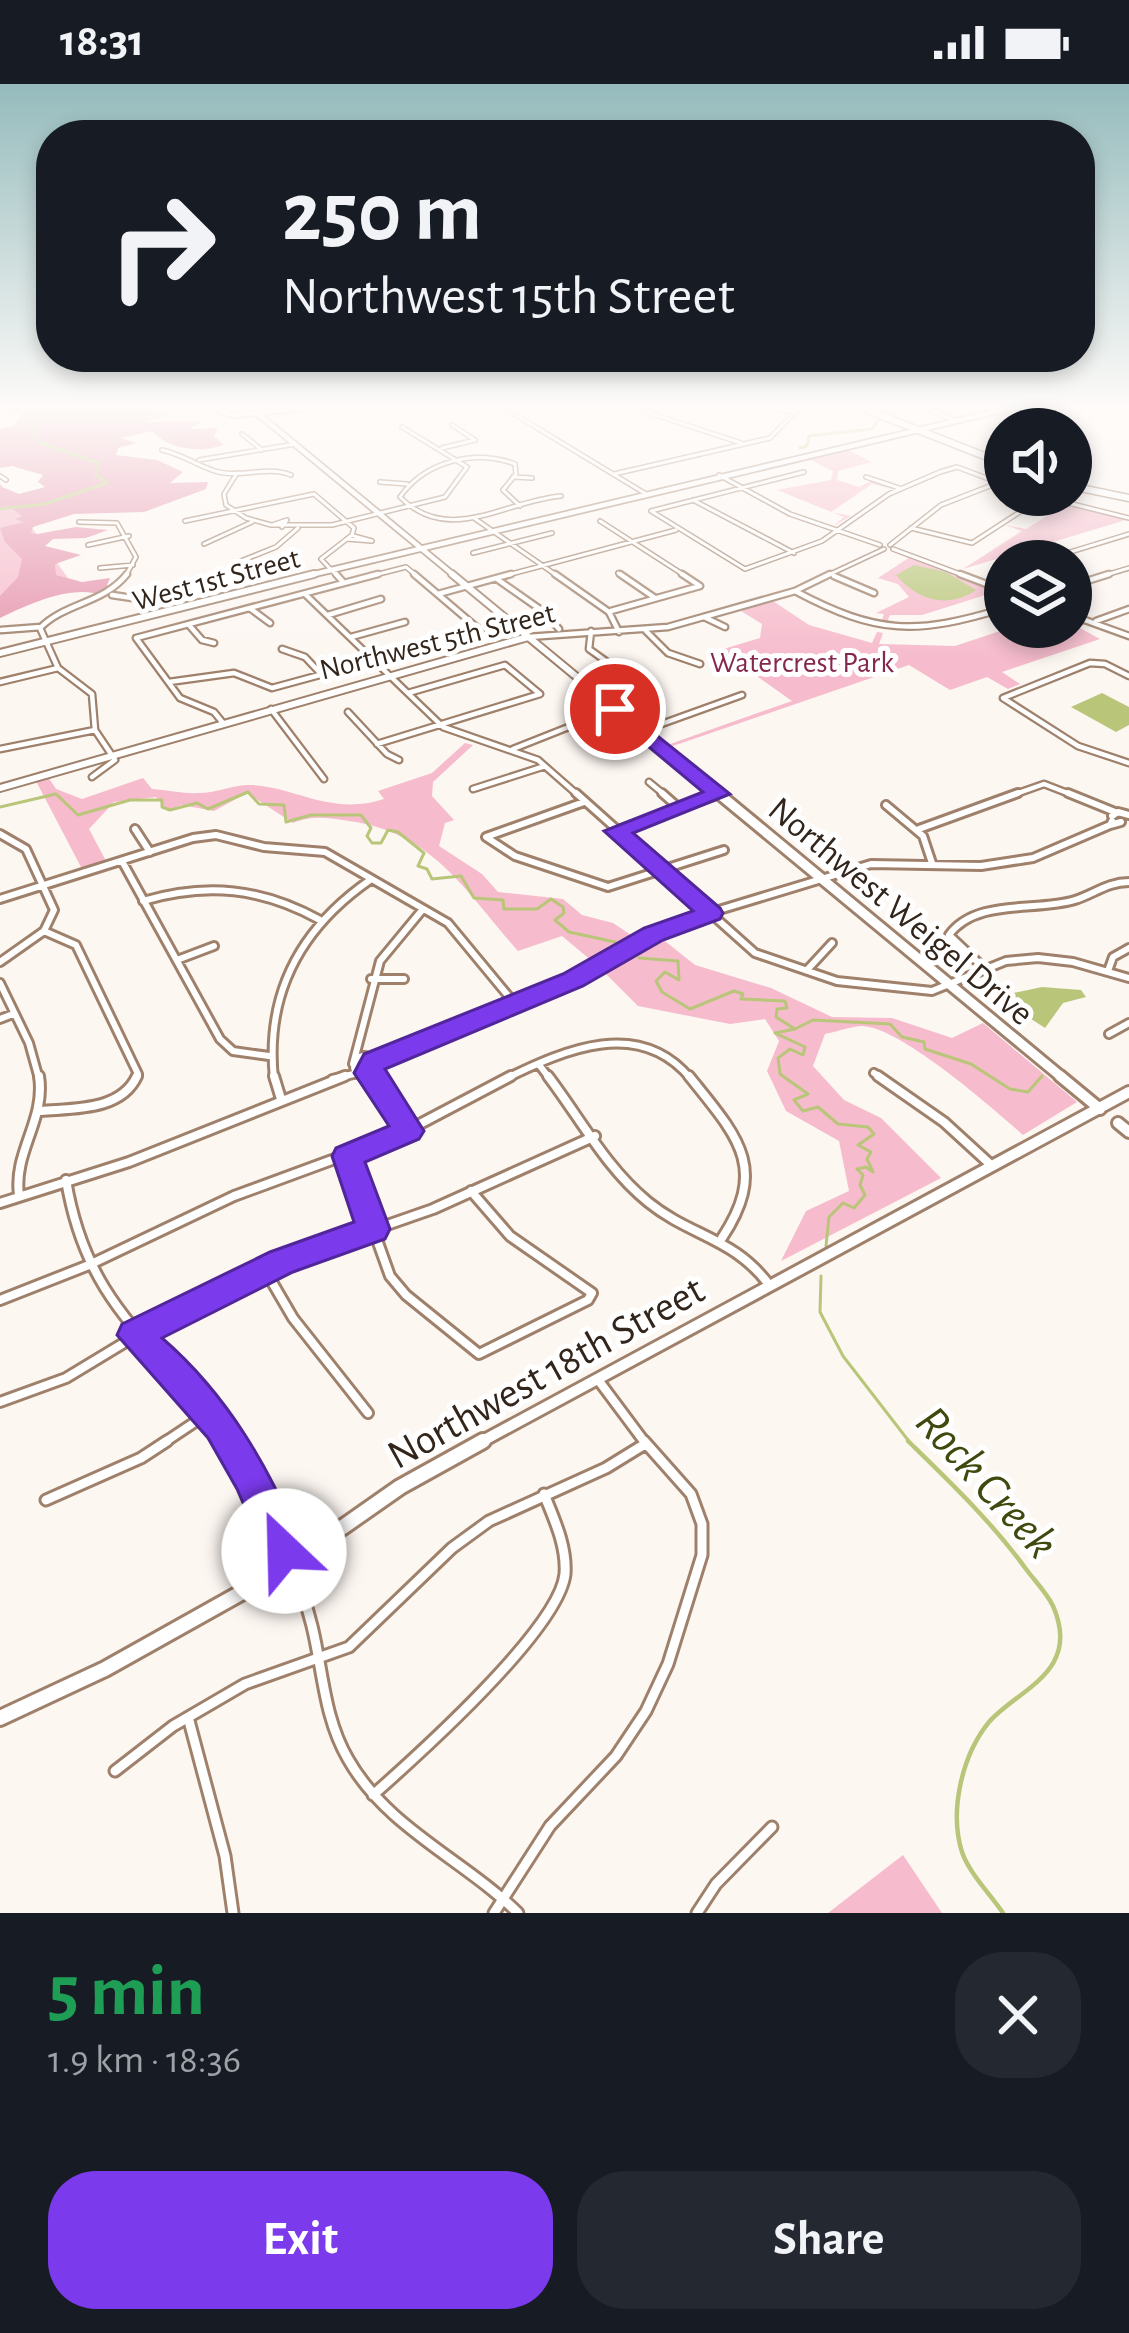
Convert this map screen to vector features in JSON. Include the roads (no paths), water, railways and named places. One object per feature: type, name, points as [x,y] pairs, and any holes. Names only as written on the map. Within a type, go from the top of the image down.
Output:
[{"type":"main road","points":[[1097,491],[1129,498]]},
{"type":"street","points":[[226,491],[230,510],[252,523],[272,525],[285,519],[282,527],[298,528],[409,506],[450,491]]},
{"type":"street","name":"Northwest Weigel Drive","points":[[353,491],[1129,1132]]},
{"type":"street","points":[[403,491],[400,497],[409,506],[437,523],[561,496]]},
{"type":"street","points":[[505,491],[520,506]]},
{"type":"street","name":"West 1st Street","points":[[0,654],[652,491]]},
{"type":"street","points":[[724,491],[651,511],[745,569],[794,554],[837,532],[894,491]]},
{"type":"street","points":[[749,491],[837,532],[984,583]]},
{"type":"street","name":"Northwest 5th Street","points":[[0,788],[528,637],[560,631],[646,631],[794,591],[887,547],[935,510],[974,491]]},
{"type":"street","points":[[184,521],[314,494],[355,530],[321,559],[343,583]]},
{"type":"street","points":[[693,500],[794,554]]},
{"type":"street","points":[[1092,509],[1129,518]]},
{"type":"street","points":[[910,528],[971,543],[1011,516]]},
{"type":"street","points":[[474,518],[609,612],[620,632]]},
{"type":"street","points":[[79,522],[113,521],[129,536],[136,556],[111,595]]},
{"type":"street","points":[[600,521],[700,586],[609,612]]},
{"type":"street","points":[[204,544],[252,523]]},
{"type":"street","points":[[231,566],[277,547],[298,528]]},
{"type":"street","points":[[438,594],[676,530]]},
{"type":"street","points":[[473,553],[552,533]]},
{"type":"street","points":[[1092,545],[1129,534]]},
{"type":"street","points":[[88,545],[129,536]]},
{"type":"street","points":[[100,568],[133,565]]},
{"type":"street","points":[[169,682],[234,673],[272,688],[481,631],[406,567],[136,638],[169,682],[186,703],[214,712],[224,723]]},
{"type":"street","points":[[1092,579],[1129,568]]},
{"type":"street","points":[[618,573],[656,599]]},
{"type":"street","points":[[834,575],[874,593]]},
{"type":"street","points":[[497,579],[544,612],[560,631]]},
{"type":"street","points":[[794,591],[868,627],[896,632],[938,629],[984,615]]},
{"type":"street","points":[[1,630],[40,627],[51,617],[111,595],[139,599]]},
{"type":"street","points":[[306,595],[440,724],[463,737],[513,749],[545,766],[752,951],[837,981],[912,992],[950,984],[984,967],[1038,958],[1129,978]]},
{"type":"street","points":[[328,615],[381,599]]},
{"type":"street","points":[[251,609],[270,623]]},
{"type":"street","points":[[1096,621],[1129,609]]},
{"type":"street","points":[[704,617],[725,627]]},
{"type":"street","points":[[1092,620],[1129,637]]},
{"type":"street","points":[[351,637],[405,622]]},
{"type":"street","points":[[189,625],[202,640],[214,643]]},
{"type":"street","points":[[40,627],[58,668],[91,691],[95,730],[114,764],[92,777]]},
{"type":"street","points":[[591,631],[589,650],[642,687]]},
{"type":"street","points":[[646,631],[668,653],[700,664]]},
{"type":"street","points":[[282,650],[305,657],[322,674]]},
{"type":"street","points":[[1129,676],[1100,663],[1003,698],[1078,746],[1129,763]]},
{"type":"street","points":[[376,744],[540,694],[505,665],[408,693]]},
{"type":"street","points":[[0,682],[58,668]]},
{"type":"street","points":[[642,730],[742,695]]},
{"type":"street","points":[[272,709],[324,779]]},
{"type":"street","points":[[513,749],[526,740],[615,709]]},
{"type":"street","points":[[348,712],[376,744],[399,760]]},
{"type":"street","points":[[582,723],[604,743]]},
{"type":"street","points":[[0,749],[95,730]]},
{"type":"street","points":[[473,789],[545,766]]},
{"type":"street","points":[[650,782],[680,808]]},
{"type":"street","points":[[919,829],[1044,784],[1122,818]]},
{"type":"street","points":[[616,831],[719,794]]},
{"type":"street","points":[[584,802],[486,836],[528,863],[571,871],[608,887],[724,850]]},
{"type":"street","points":[[886,805],[919,829],[933,853],[932,862]]},
{"type":"street","points":[[0,1203],[129,1162],[583,976],[653,934],[711,913],[871,863],[1003,865],[1033,858],[1122,818]]},
{"type":"street","points":[[135,829],[150,852]]},
{"type":"street","points":[[0,834],[24,847],[55,910],[44,931],[0,962]]},
{"type":"street","points":[[0,899],[216,835],[264,847],[315,848],[448,923],[515,1004]]},
{"type":"street","points":[[122,861],[225,1046],[244,1055],[269,1056]]},
{"type":"street","points":[[281,1100],[273,1086],[269,1056],[292,968],[320,920],[370,880]]},
{"type":"street","points":[[984,967],[949,934],[958,922],[997,910],[1074,900],[1118,881],[1129,882]]},
{"type":"street","points":[[143,902],[203,885],[284,898],[320,920]]},
{"type":"street","points":[[354,1068],[371,979],[388,941],[424,908]]},
{"type":"street","points":[[40,1111],[115,1099],[132,1088],[138,1074],[79,949],[44,931]]},
{"type":"street","points":[[807,970],[832,943]]},
{"type":"street","points":[[177,960],[214,946]]},
{"type":"street","points":[[1108,971],[1113,957],[1129,948]]},
{"type":"street","points":[[371,979],[404,979]]},
{"type":"street","points":[[0,983],[39,1079],[40,1111],[16,1164],[19,1195]]},
{"type":"street","points":[[0,1019],[13,1014]]},
{"type":"street","points":[[1108,1034],[1129,1023]]},
{"type":"street","points":[[0,1300],[89,1266],[264,1183],[409,1131],[476,1093],[540,1066],[579,1050],[621,1042],[646,1046],[686,1067],[746,1160],[751,1179],[746,1202],[722,1238]]},
{"type":"street","points":[[359,1043],[370,1060],[369,1073]]},
{"type":"street","points":[[540,1066],[648,1203],[722,1238],[750,1257],[771,1288]]},
{"type":"street","points":[[354,1068],[369,1073],[409,1131]]},
{"type":"street","points":[[874,1073],[944,1122],[993,1167]]},
{"type":"street","name":"Northwest 18th Street","points":[[0,1718],[105,1669],[290,1565],[400,1487],[1129,1093]]},
{"type":"street","points":[[0,1402],[65,1378],[134,1335],[265,1270],[470,1191],[595,1136]]},
{"type":"street","points":[[347,1156],[390,1276],[406,1295],[479,1354],[588,1300],[592,1293],[510,1236],[470,1191]]},
{"type":"street","points":[[66,1180],[70,1217],[107,1300],[134,1335],[210,1412],[250,1476],[306,1602],[335,1737],[373,1795],[406,1831],[504,1898],[518,1913]]},
{"type":"street","points":[[265,1270],[293,1318],[368,1413]]},
{"type":"street","points":[[494,1913],[550,1826],[633,1732],[668,1664],[702,1555],[702,1524],[692,1494],[645,1444],[597,1378]]},
{"type":"street","points":[[46,1500],[153,1451],[210,1412]]},
{"type":"street","points":[[115,1772],[188,1717],[260,1677],[360,1639],[452,1548],[489,1521],[606,1468],[645,1444]]},
{"type":"street","points":[[373,1795],[453,1725],[551,1613],[565,1562],[543,1493]]},
{"type":"street","points":[[188,1717],[224,1856],[233,1913]]},
{"type":"street","points":[[697,1913],[716,1884],[772,1827]]},
{"type":"waterway","name":"Rock Creek","points":[[0,509],[45,504],[82,491]]},
{"type":"waterway","name":"Rock Creek","points":[[0,807],[56,794],[78,815],[130,800],[162,800],[162,807],[170,810],[197,803],[208,809],[248,792],[259,804],[284,805],[286,822],[311,815],[361,815],[371,828],[367,836],[372,843],[381,843],[388,830],[398,832],[424,853],[418,866],[427,869],[432,879],[461,876],[474,898],[503,900],[504,909],[537,909],[551,899],[563,907],[564,913],[555,920],[569,932],[615,942]]},
{"type":"waterway","name":"Rock Creek","points":[[639,958],[678,961],[679,980],[665,972],[656,981],[662,992],[690,1009],[734,991],[743,994],[741,999],[785,1001],[787,1008],[777,1009],[776,1017],[795,1029],[775,1033],[805,1047],[803,1055],[790,1049],[778,1058],[780,1074],[808,1094],[794,1100],[803,1111],[818,1107],[838,1124],[868,1127],[874,1134],[858,1145],[871,1152],[867,1159],[873,1172],[866,1167],[857,1169],[863,1175],[860,1185],[865,1195],[854,1208],[843,1203],[829,1217],[826,1246]]},
{"type":"waterway","points":[[797,1028],[813,1020],[890,1024],[902,1037],[971,1064],[1010,1089],[1028,1092],[1042,1076]]},
{"type":"waterway","name":"Rock Creek","points":[[821,1276],[820,1312],[843,1356],[911,1444]]},
{"type":"waterway","name":"Rock Creek","points":[[911,1444],[1013,1551],[1050,1601],[1060,1629],[1053,1663],[989,1722],[960,1784],[957,1819],[962,1852],[1003,1913]]},
{"type":"park label","name":"Watercrest Park","points":[[802,662]]}]
